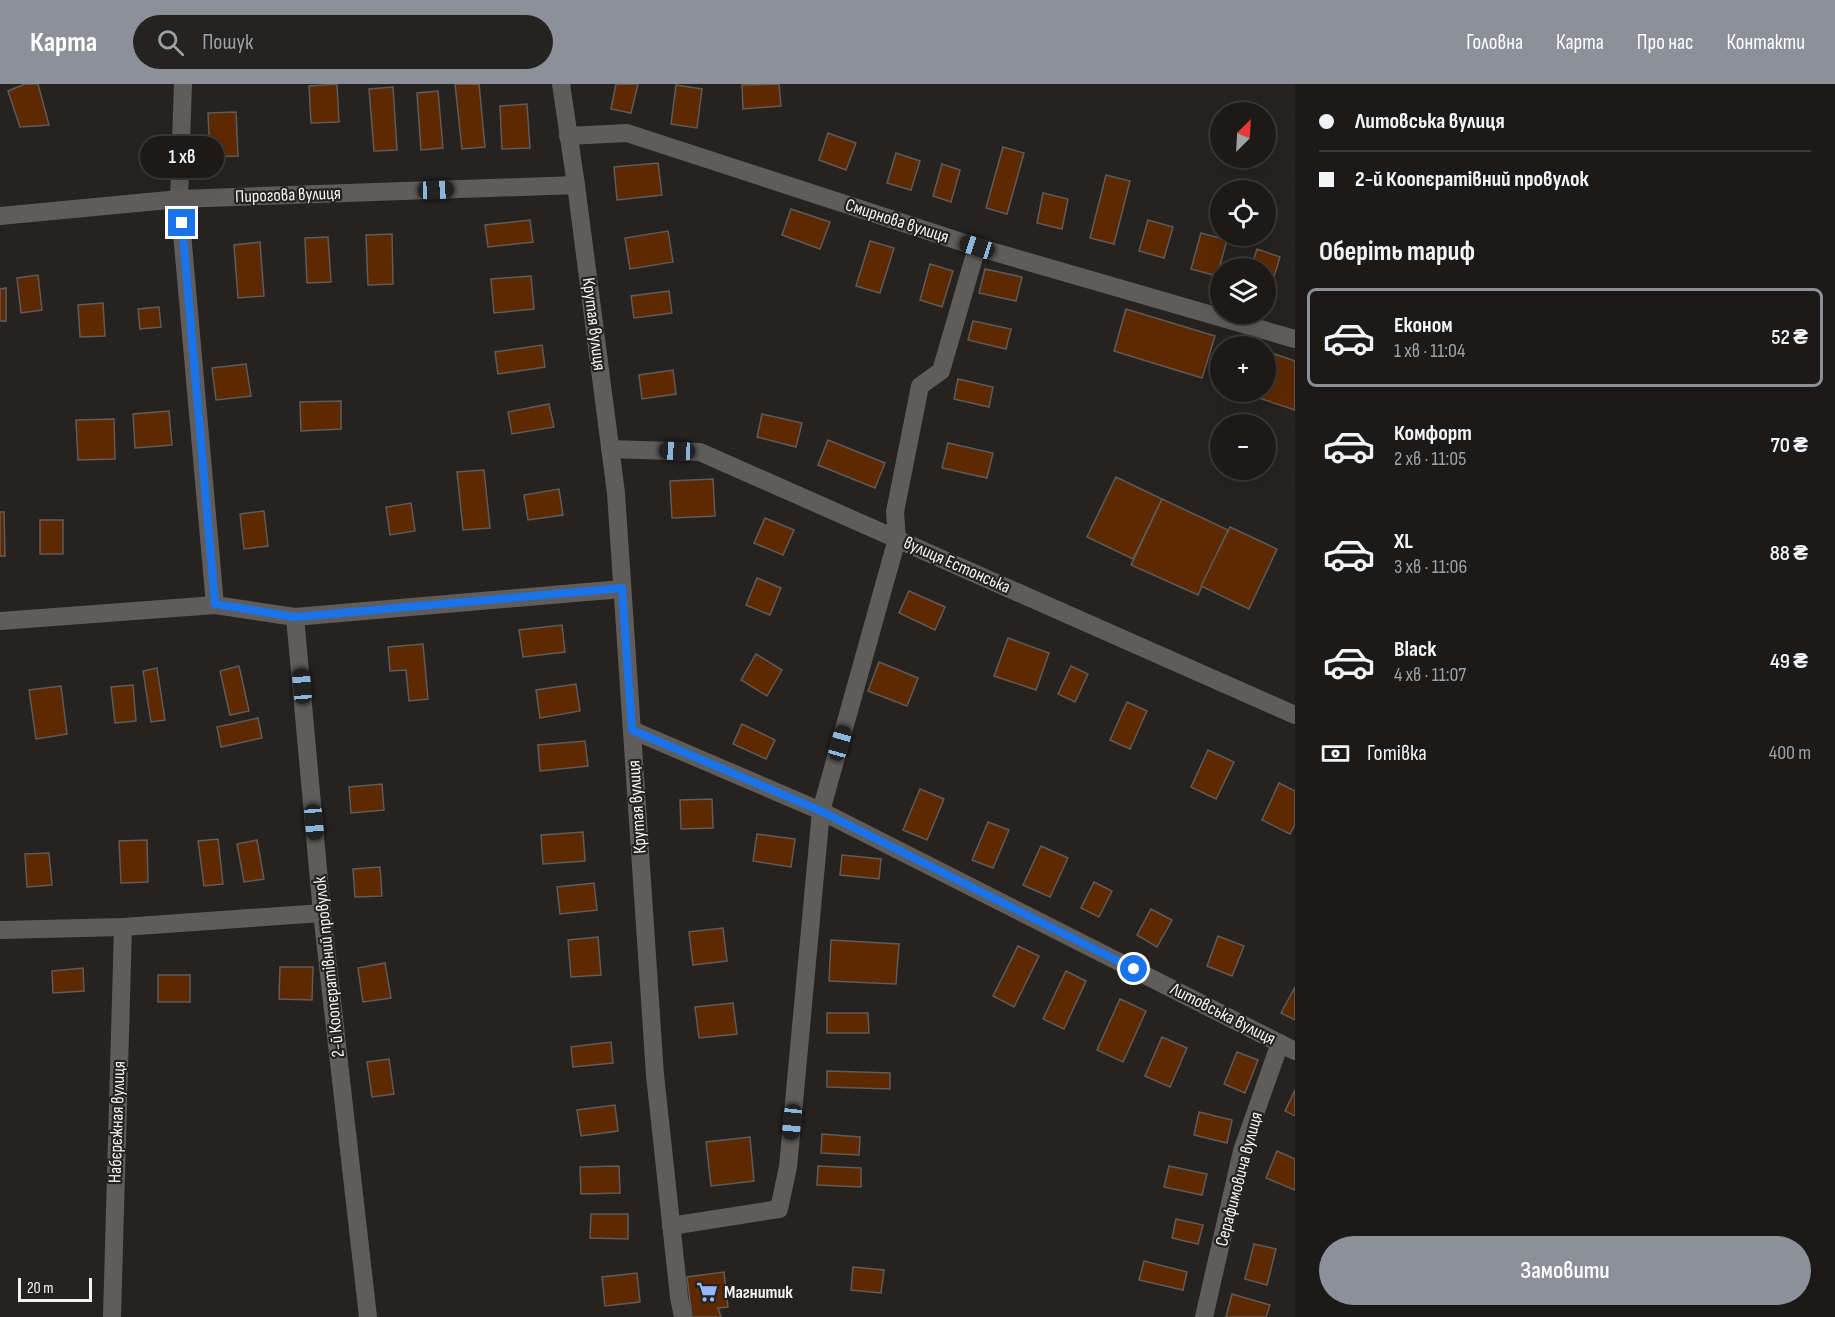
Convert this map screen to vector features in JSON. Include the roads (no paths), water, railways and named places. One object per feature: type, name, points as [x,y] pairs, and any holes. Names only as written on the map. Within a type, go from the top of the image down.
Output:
[{"type":"street","points":[[183,84],[179,199],[215,604]]},
{"type":"street","name":"Крутая вулиця","points":[[561,84],[616,493],[655,1075],[683,1317]]},
{"type":"street","name":"Смирнова вулиця","points":[[568,136],[627,133],[977,247],[1295,339]]},
{"type":"street","name":"Пирогова вулиця","points":[[0,216],[179,199],[576,185]]},
{"type":"street","points":[[671,1226],[779,1209],[788,1167],[821,811],[897,539],[895,512],[920,386],[941,371],[977,247]]},
{"type":"street","name":"вулиця Естонська","points":[[610,449],[700,452],[1295,715]]},
{"type":"street","points":[[0,621],[215,604],[295,617],[622,588]]},
{"type":"street","name":"2-й Коопєратівний провулок","points":[[295,617],[322,913],[368,1317]]},
{"type":"street","name":"Литовська вулиця","points":[[632,730],[821,811],[1288,1047]]},
{"type":"street","points":[[0,930],[123,927],[322,913]]},
{"type":"street","name":"Набєрєжная вулиця","points":[[112,1317],[123,927]]},
{"type":"street","name":"Серафимовича вулиця","points":[[1204,1317],[1242,1152],[1288,1047]]},
{"type":"place","name":"Магнитик","points":[[707,1292]]}]
